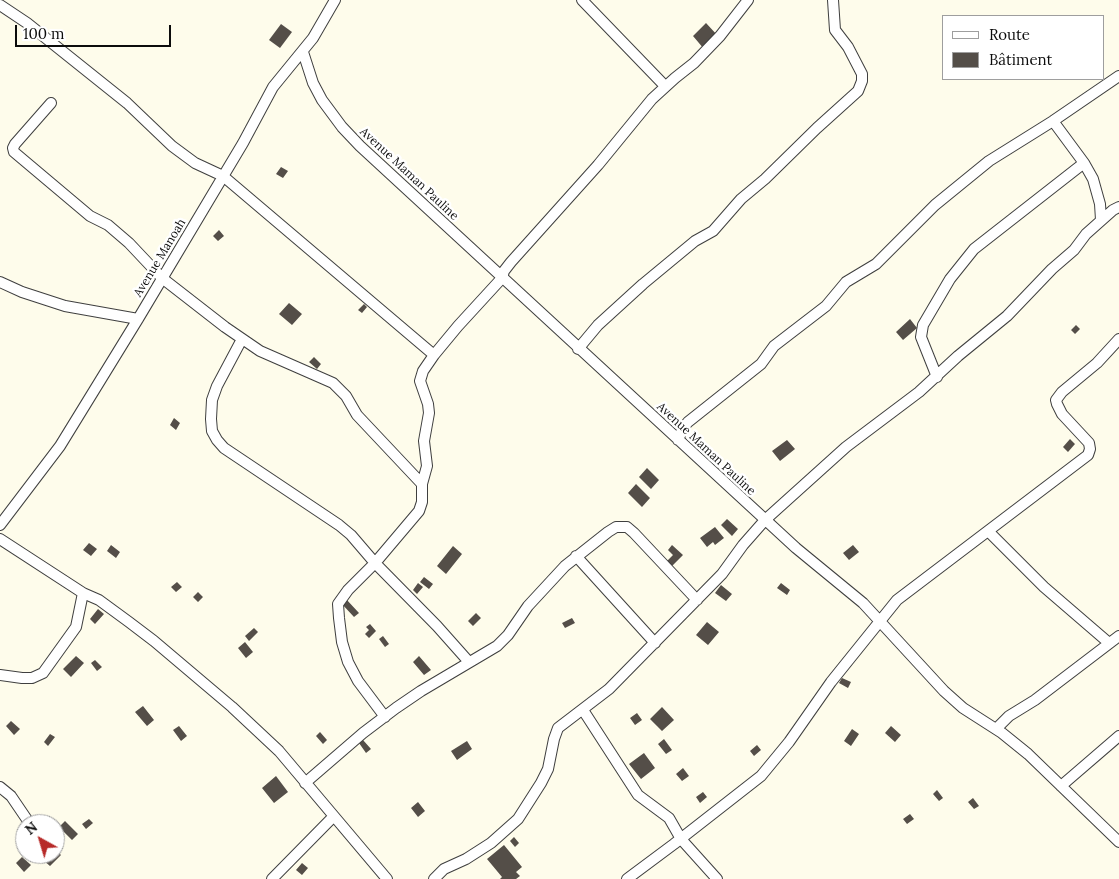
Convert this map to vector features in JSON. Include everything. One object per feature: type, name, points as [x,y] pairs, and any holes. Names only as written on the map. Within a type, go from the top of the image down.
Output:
[{"type":"street","name":"Avenue Manoah","points":[[0,525],[60,446],[138,319],[273,88],[313,38],[335,0]]},
{"type":"street","points":[[582,0],[665,86]]},
{"type":"street","points":[[384,717],[358,681],[348,662],[342,642],[338,604],[342,597],[375,563],[419,511],[422,502],[422,484],[426,466],[424,441],[429,413],[420,377],[434,355],[458,326],[502,278],[504,271],[511,262],[665,86],[694,63],[720,36],[748,0]]},
{"type":"street","points":[[578,348],[598,325],[643,284],[695,241],[712,231],[740,199],[765,179],[858,91],[862,82],[862,74],[848,47],[835,30],[833,0]]},
{"type":"street","points":[[0,5],[27,23],[127,104],[172,146],[195,163],[223,176],[434,355]]},
{"type":"street","name":"Avenue Maman Pauline","points":[[303,52],[313,83],[326,106],[342,127],[502,278],[765,520],[796,548],[852,592],[962,708],[1028,754],[1117,837]]},
{"type":"street","points":[[678,440],[688,422],[761,364],[774,346],[826,306],[846,282],[876,264],[935,205],[989,161],[1053,121],[1119,76]]},
{"type":"street","points":[[51,103],[15,144],[13,150],[90,216],[108,226],[129,243],[162,278],[242,339],[260,351],[333,383],[346,396],[357,415],[422,484]]},
{"type":"street","points":[[1053,121],[1084,163],[1092,179],[1098,194],[1101,220]]},
{"type":"street","points":[[937,377],[921,337],[924,326],[950,279],[974,249],[1084,163]]},
{"type":"street","points":[[434,879],[444,869],[466,859],[492,843],[518,819],[542,783],[548,769],[558,728],[609,689],[655,643],[722,574],[743,545],[765,520],[846,447],[937,377],[958,356],[1007,316],[1068,255],[1086,234],[1119,207]]},
{"type":"street","points":[[0,282],[22,292],[65,306],[138,319]]},
{"type":"street","points":[[242,339],[217,386],[212,400],[211,419],[212,431],[215,436],[224,448],[351,535],[469,662]]},
{"type":"street","points":[[627,879],[761,776],[789,742],[831,682],[897,600],[1088,455],[1089,443],[1062,414],[1056,400],[1062,392],[1097,362],[1119,339]]},
{"type":"street","points":[[305,783],[332,758],[384,717],[421,691],[488,652],[504,640],[528,606],[565,566],[612,529],[622,526],[627,527],[697,600]]},
{"type":"street","points":[[988,531],[1044,587],[1109,643]]},
{"type":"street","points":[[0,539],[83,593],[99,600],[148,636],[214,691],[267,738],[387,879]]},
{"type":"street","points":[[576,556],[655,643]]},
{"type":"street","points":[[0,675],[32,678],[43,673],[76,627],[83,593]]},
{"type":"street","points":[[996,730],[1008,716],[1027,706],[1119,636]]},
{"type":"street","points":[[583,710],[638,795],[669,818],[681,839],[717,879]]},
{"type":"street","points":[[1061,786],[1119,736]]},
{"type":"street","points":[[0,787],[11,796],[23,814]]},
{"type":"street","points":[[276,877],[333,816]]},
{"type":"building","points":[[706,23],[718,36],[704,49],[693,36]]},
{"type":"building","points":[[281,24],[292,32],[280,48],[269,40]]},
{"type":"building","points":[[281,167],[288,171],[283,178],[276,174]]},
{"type":"building","points":[[219,230],[224,236],[218,241],[213,236]]},
{"type":"building","points":[[289,303],[302,314],[292,325],[279,314]]},
{"type":"building","points":[[364,304],[367,307],[362,313],[358,310]]},
{"type":"building","points":[[910,319],[917,328],[903,340],[896,332]]},
{"type":"building","points":[[1076,325],[1080,329],[1075,334],[1071,330]]},
{"type":"building","points":[[314,357],[321,364],[317,369],[309,362]]},
{"type":"building","points":[[174,418],[180,423],[176,430],[170,425]]},
{"type":"building","points":[[1070,439],[1075,444],[1068,452],[1063,447]]},
{"type":"building","points":[[787,440],[795,449],[780,461],[772,451]]},
{"type":"building","points":[[647,468],[659,480],[651,489],[639,477]]},
{"type":"building","points":[[636,484],[650,498],[642,507],[628,493]]},
{"type":"building","points":[[727,519],[738,529],[732,536],[721,525]]},
{"type":"building","points":[[715,527],[724,538],[715,545],[713,542],[707,547],[700,538]]},
{"type":"building","points":[[89,543],[97,549],[91,556],[83,550]]},
{"type":"building","points":[[111,545],[120,552],[116,558],[107,551]]},
{"type":"building","points":[[672,545],[683,555],[672,566],[667,561],[673,555],[668,550]]},
{"type":"building","points":[[853,545],[859,552],[849,560],[843,553]]},
{"type":"building","points":[[453,546],[462,554],[446,574],[437,566]]},
{"type":"building","points":[[424,577],[433,584],[429,589],[420,582]]},
{"type":"building","points":[[177,582],[182,587],[176,592],[171,587]]},
{"type":"building","points":[[418,583],[423,587],[417,594],[413,590]]},
{"type":"building","points":[[781,583],[790,590],[787,595],[777,588]]},
{"type":"building","points":[[721,585],[732,594],[726,601],[715,593]]},
{"type":"building","points":[[198,592],[203,597],[198,602],[193,597]]},
{"type":"building","points":[[346,599],[359,613],[354,617],[341,603]]},
{"type":"building","points":[[98,609],[104,614],[95,624],[90,619]]},
{"type":"building","points":[[476,613],[481,618],[473,626],[468,621]]},
{"type":"building","points":[[572,618],[575,623],[565,628],[562,623]]},
{"type":"building","points":[[707,622],[719,632],[708,645],[696,635]]},
{"type":"building","points":[[370,624],[376,631],[369,638],[365,634],[369,630],[366,627]]},
{"type":"building","points":[[254,628],[258,632],[249,641],[245,636]]},
{"type":"building","points":[[383,636],[389,644],[385,647],[379,639]]},
{"type":"building","points":[[245,642],[253,652],[246,658],[238,648]]},
{"type":"building","points":[[76,656],[84,663],[71,677],[63,669]]},
{"type":"building","points":[[419,656],[431,670],[424,675],[413,662]]},
{"type":"building","points":[[95,660],[102,667],[97,671],[91,663]]},
{"type":"building","points":[[842,678],[851,682],[848,688],[839,683]]},
{"type":"building","points":[[143,706],[154,720],[147,726],[135,712]]},
{"type":"building","points":[[662,707],[674,720],[662,731],[650,719]]},
{"type":"building","points":[[637,713],[642,720],[635,725],[630,718]]},
{"type":"building","points":[[11,721],[20,729],[14,735],[6,726]]},
{"type":"building","points":[[179,726],[187,736],[181,741],[173,730]]},
{"type":"building","points":[[891,726],[901,735],[895,742],[885,733]]},
{"type":"building","points":[[852,729],[859,734],[851,746],[844,741]]},
{"type":"building","points":[[320,732],[327,740],[323,744],[316,736]]},
{"type":"building","points":[[50,734],[55,737],[48,746],[44,742]]},
{"type":"building","points":[[664,739],[672,750],[666,754],[658,744]]},
{"type":"building","points":[[363,740],[371,749],[366,753],[359,743]]},
{"type":"building","points":[[467,741],[472,749],[457,760],[451,751]]},
{"type":"building","points":[[757,745],[761,750],[754,756],[750,751]]},
{"type":"building","points":[[644,753],[655,768],[641,779],[629,764]]},
{"type":"building","points":[[683,768],[689,776],[682,781],[676,774]]},
{"type":"building","points":[[276,776],[288,792],[274,803],[262,788]]},
{"type":"building","points":[[937,790],[943,798],[939,801],[933,794]]},
{"type":"building","points":[[703,792],[707,797],[700,803],[696,797]]},
{"type":"building","points":[[973,798],[979,806],[974,809],[968,802]]},
{"type":"building","points":[[418,802],[425,811],[418,817],[411,808]]},
{"type":"building","points":[[910,814],[914,819],[907,824],[903,819]]},
{"type":"building","points":[[89,819],[93,823],[86,829],[82,824]]},
{"type":"building","points":[[65,821],[78,834],[72,840],[65,833]]},
{"type":"building","points":[[514,837],[519,843],[515,847],[510,841]]},
{"type":"building","points":[[504,845],[522,867],[516,872],[520,876],[516,879],[500,879],[502,877],[487,859]]},
{"type":"building","points":[[302,863],[308,868],[302,875],[296,870]]},
{"type":"building","points":[[17,864],[31,865],[24,872]]}]
